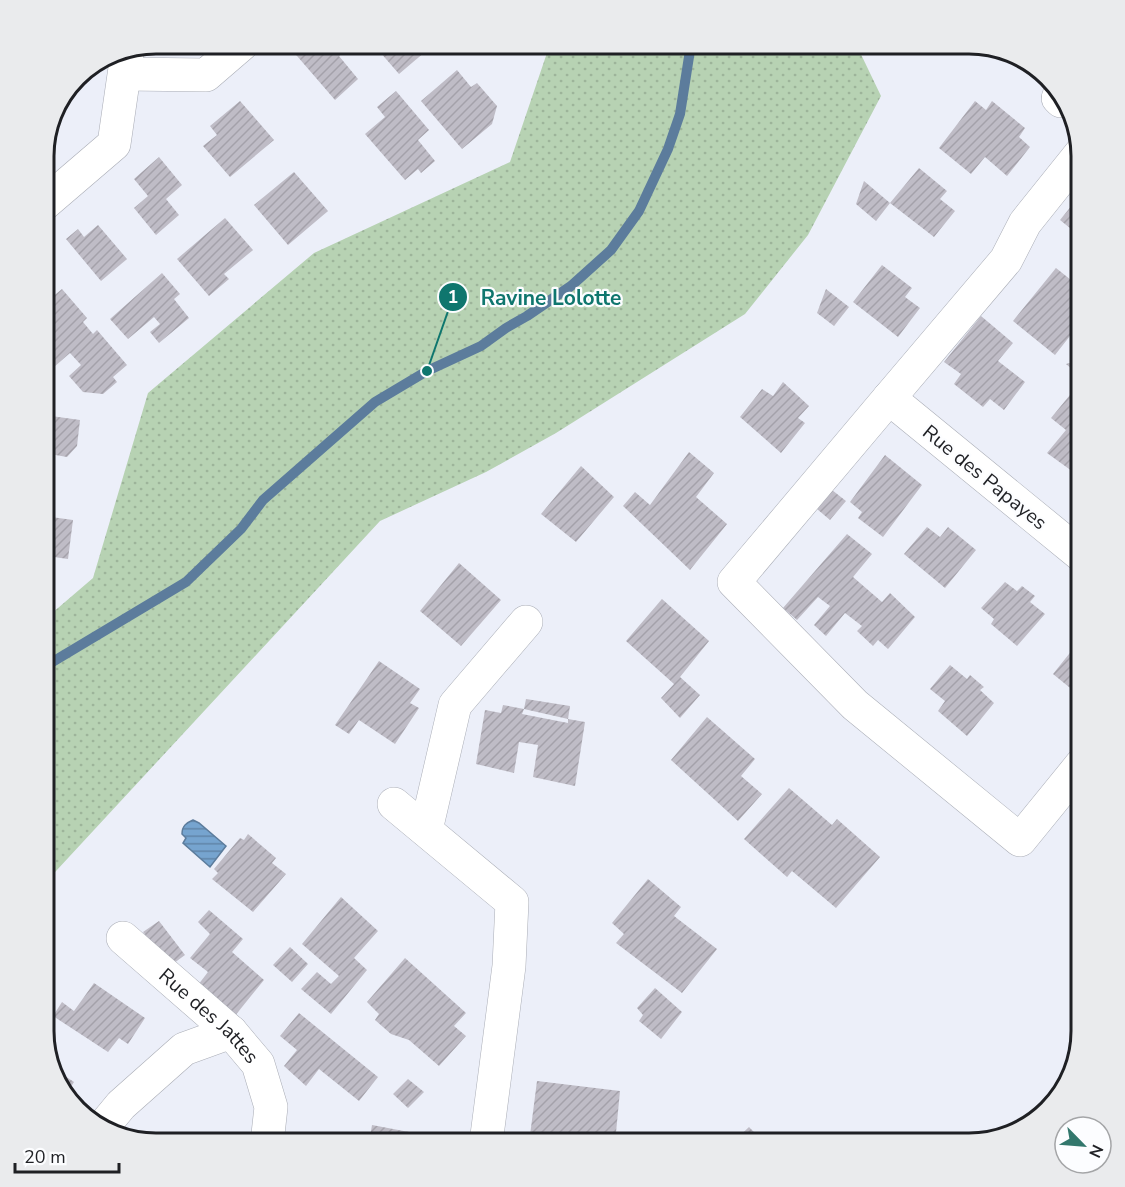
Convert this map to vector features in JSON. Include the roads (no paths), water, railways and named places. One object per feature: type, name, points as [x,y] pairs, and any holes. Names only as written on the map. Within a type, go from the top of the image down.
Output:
[{"type":"street","points":[[54,195],[114,144],[126,64],[206,75],[230,54]]},
{"type":"street","points":[[1071,166],[1025,223],[1006,260],[734,582],[855,705],[1020,840],[1071,778]]},
{"type":"street","name":"Rue des Papayes","points":[[889,398],[1071,546]]},
{"type":"street","points":[[426,830],[455,705],[526,622]]},
{"type":"street","points":[[394,804],[512,902],[508,966],[487,1133]]},
{"type":"street","name":"Rue des Jattes","points":[[123,938],[231,1032],[258,1064],[271,1107],[268,1133]]},
{"type":"street","points":[[108,1121],[121,1105],[184,1049],[231,1032]]},
{"type":"water","points":[[193,820],[226,846],[210,867],[183,843],[186,838],[182,834],[183,829]]},
{"type":"waterway","points":[[54,661],[186,582],[241,529],[263,500],[375,402],[427,371],[481,346],[571,286],[611,250],[639,211],[668,149],[680,114],[689,54]]},
{"type":"place","name":"Ravine Lolotte","points":[[427,371]]}]
